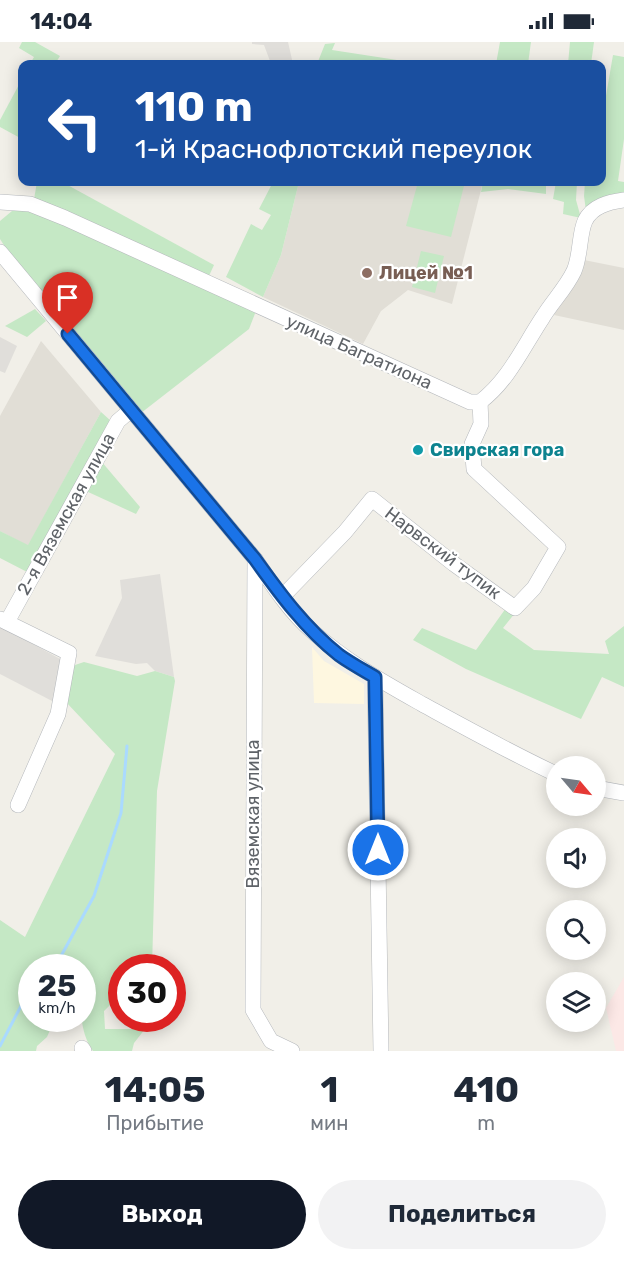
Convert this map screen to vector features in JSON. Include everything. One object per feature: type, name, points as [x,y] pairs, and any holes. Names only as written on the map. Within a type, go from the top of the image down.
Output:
[{"type":"street","points":[[480,402],[493,392],[509,373],[543,316],[570,278],[580,254],[585,221],[595,209],[606,203],[624,200]]},
{"type":"street","name":"улица Багратиона","points":[[0,202],[30,204],[65,218],[470,402],[480,402]]},
{"type":"street","points":[[0,252],[255,559],[282,597],[309,629],[340,656],[375,677],[480,736],[546,769]]},
{"type":"street","name":"Нарвский тупик","points":[[282,597],[345,532],[372,499],[454,564],[515,608],[534,588],[558,547],[474,469],[472,444],[481,424],[480,402]]},
{"type":"street","name":"2-я Вяземская улица","points":[[18,805],[58,714],[69,653],[3,620],[118,421],[131,410]]},
{"type":"street","name":"Вяземская улица","points":[[255,559],[253,1010],[271,1041],[292,1051]]},
{"type":"street","points":[[375,677],[381,1051],[376,1051]]},
{"type":"street","points":[[606,790],[624,793]]},
{"type":"shaded area","points":[[252,42],[288,42],[292,60],[270,60],[264,45],[252,44]]},
{"type":"shaded area","name":"Лицей №1","points":[[298,186],[482,186],[452,304],[408,290],[381,311],[363,344],[263,297],[281,255]]},
{"type":"shaded area","points":[[584,260],[624,268],[624,330],[554,315]]},
{"type":"shaded area","points":[[0,337],[17,346],[5,373],[0,371]]},
{"type":"shaded area","points":[[41,341],[101,412],[28,546],[0,531],[0,416]]},
{"type":"shaded area","points":[[160,574],[174,677],[155,671],[147,663],[136,664],[95,656],[122,598],[120,580]]},
{"type":"shaded area","points":[[0,626],[62,660],[54,702],[0,674]]},
{"type":"shaded area","points":[[312,647],[324,661],[364,684],[364,704],[314,703]]},
{"type":"shaded area","points":[[624,977],[624,1051],[616,1051],[606,1008]]},
{"type":"green space","points":[[22,42],[35,42],[60,56],[58,60],[32,60],[34,57],[19,48]]},
{"type":"green space","points":[[500,42],[531,42],[529,60],[497,60]]},
{"type":"green space","points":[[570,42],[594,42],[592,60],[568,60]]},
{"type":"green space","points":[[335,43],[332,50],[397,60],[319,60],[325,44]]},
{"type":"green space","points":[[613,55],[624,57],[624,139],[618,181],[624,182],[624,194],[586,211],[585,186],[606,186],[606,96]]},
{"type":"green space","points":[[18,86],[18,137],[0,127],[0,120]]},
{"type":"green space","points":[[36,186],[69,186],[214,265],[208,278],[34,199]]},
{"type":"green space","points":[[271,186],[298,186],[281,255],[263,297],[226,277],[251,224],[262,230],[271,215],[259,209]]},
{"type":"green space","points":[[417,186],[464,186],[451,237],[406,226]]},
{"type":"green space","points":[[482,186],[546,186],[546,194],[508,189],[481,192]]},
{"type":"green space","points":[[555,186],[577,186],[576,200],[581,218],[563,214],[564,202],[553,199]]},
{"type":"green space","points":[[26,208],[256,311],[249,329],[141,413],[11,256],[0,239],[0,221],[12,211]]},
{"type":"green space","points":[[421,251],[444,256],[435,293],[412,287]]},
{"type":"green space","points":[[35,309],[46,321],[27,337],[5,326]]},
{"type":"green space","points":[[101,412],[111,421],[29,573],[0,558],[0,531],[28,545]]},
{"type":"green space","points":[[101,461],[140,507],[136,514],[86,491]]},
{"type":"green space","points":[[506,608],[515,613],[503,628],[534,650],[609,654],[605,641],[624,626],[624,687],[602,677],[581,719],[466,669],[413,640],[422,628],[476,650]]},
{"type":"green space","points":[[84,662],[137,676],[155,671],[174,677],[175,681],[157,791],[152,954],[108,954],[108,1007],[104,1011],[105,1029],[108,1029],[108,1032],[143,1032],[134,1043],[132,1051],[93,1051],[84,1032],[96,1032],[96,954],[18,954],[18,1032],[49,1032],[37,1046],[36,1051],[0,1051],[0,920],[25,937],[115,754],[66,702],[72,666]]},
{"type":"waterway","points":[[62,954],[94,896],[121,813],[127,746]]},
{"type":"waterway","points":[[0,1046],[18,1012]]},
{"type":"place","name":"Лицей №1","points":[[367,273]]},
{"type":"place","name":"Свирская гора","points":[[418,450]]},
{"type":"route","points":[[68,334],[255,559],[282,597],[309,629],[340,656],[375,677],[378,850]]}]
